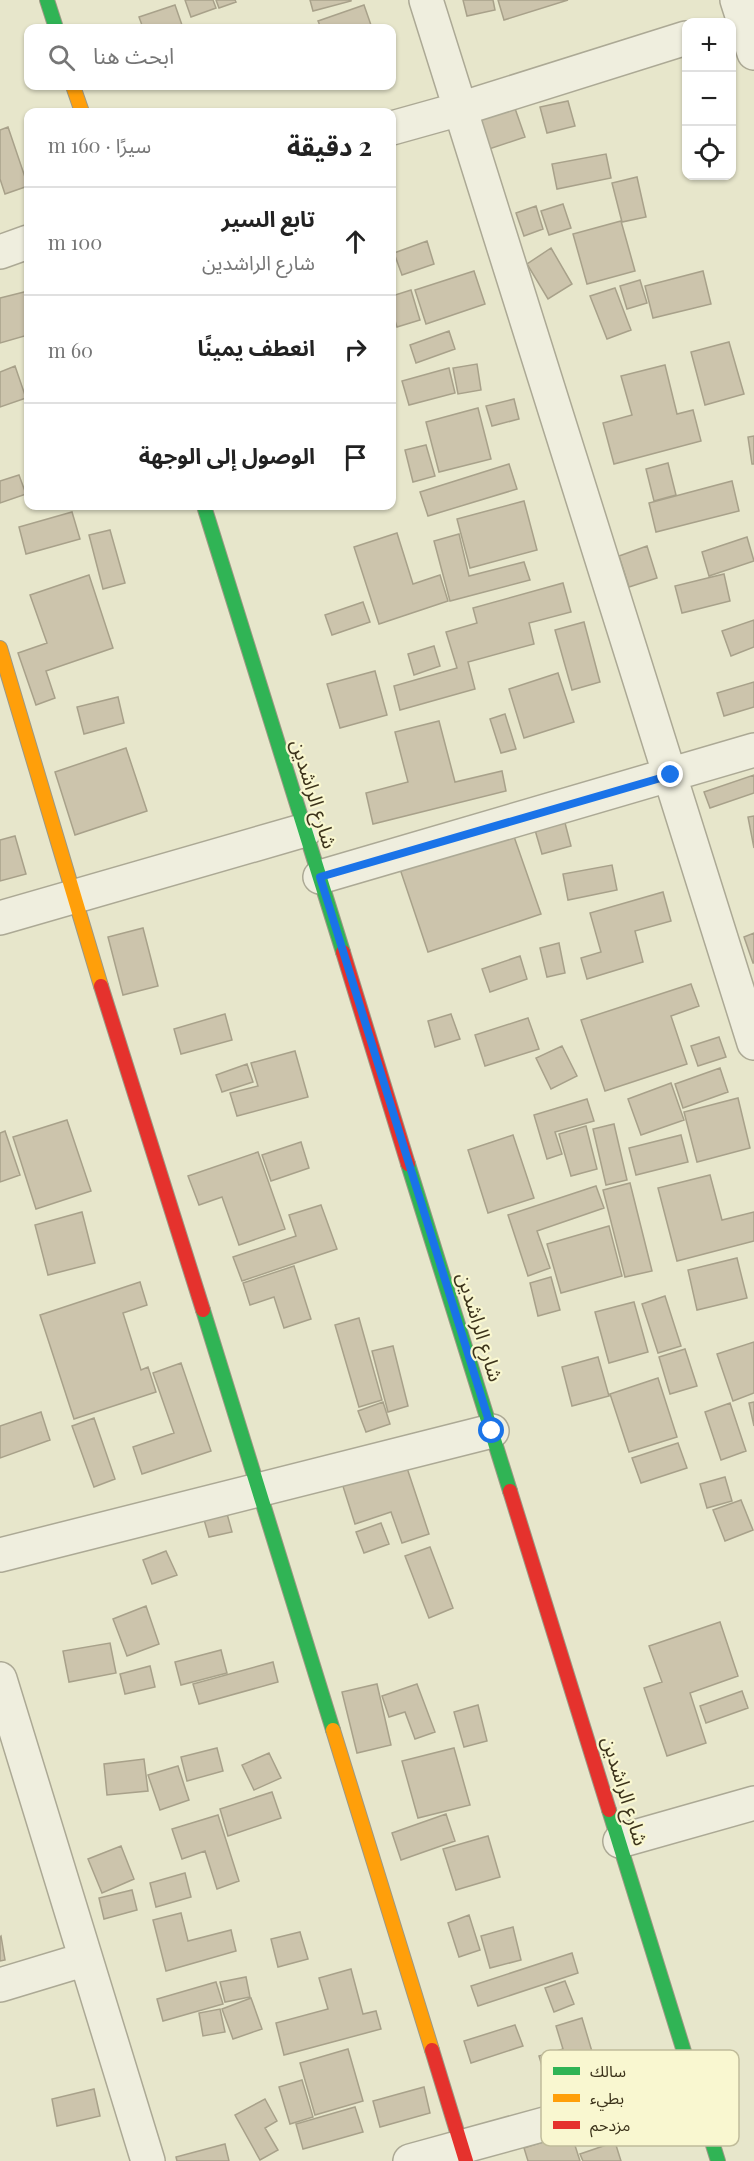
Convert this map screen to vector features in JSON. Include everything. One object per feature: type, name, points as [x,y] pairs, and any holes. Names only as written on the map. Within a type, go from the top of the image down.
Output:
[{"type":"street","points":[[47,0],[55,24]]},
{"type":"street","points":[[426,0],[754,1044]]},
{"type":"street","points":[[737,14],[754,53]]},
{"type":"street","points":[[396,127],[682,40]]},
{"type":"street","points":[[74,90],[81,108]]},
{"type":"street","points":[[0,252],[24,243]]},
{"type":"street","name":"شارع الراشدين","points":[[205,510],[684,2050]]},
{"type":"street","points":[[0,648],[73,896],[464,2154]]},
{"type":"street","points":[[320,877],[754,750]]},
{"type":"street","points":[[0,918],[305,830]]},
{"type":"street","points":[[0,1554],[492,1431]]},
{"type":"street","points":[[0,1679],[148,2161]]},
{"type":"street","points":[[620,1841],[754,1803]]},
{"type":"street","points":[[0,1984],[86,1959]]},
{"type":"street","points":[[410,2161],[464,2154],[541,2131]]},
{"type":"street","name":"شارع الراشدين","points":[[713,2146],[718,2161]]},
{"type":"building","points":[[185,0],[213,0],[216,8],[191,17]]},
{"type":"building","points":[[216,0],[235,0],[236,2],[219,8]]},
{"type":"building","points":[[310,0],[351,0],[351,1],[313,11]]},
{"type":"building","points":[[463,0],[493,0],[495,10],[467,16]]},
{"type":"building","points":[[498,0],[568,0],[504,20]]},
{"type":"building","points":[[175,5],[182,24],[142,24],[139,17]]},
{"type":"building","points":[[364,5],[371,24],[319,24],[318,21]]},
{"type":"building","points":[[511,97],[525,137],[477,153],[463,113]]},
{"type":"building","points":[[568,101],[575,126],[547,133],[540,107]]},
{"type":"building","points":[[8,127],[24,174],[24,187],[5,194],[0,179],[0,130]]},
{"type":"building","points":[[606,154],[611,178],[557,189],[552,164]]},
{"type":"building","points":[[637,177],[646,217],[622,222],[612,183]]},
{"type":"building","points":[[563,204],[571,228],[549,235],[541,211]]},
{"type":"building","points":[[536,206],[543,229],[524,236],[516,213]]},
{"type":"building","points":[[621,221],[635,271],[587,284],[573,234]]},
{"type":"building","points":[[427,241],[434,264],[402,275],[396,252]]},
{"type":"building","points":[[551,248],[572,284],[548,299],[527,264]]},
{"type":"building","points":[[474,271],[485,304],[426,324],[415,290]]},
{"type":"building","points":[[703,271],[711,304],[653,318],[645,286]]},
{"type":"building","points":[[640,280],[647,303],[627,309],[620,286]]},
{"type":"building","points":[[615,288],[631,330],[607,339],[590,296]]},
{"type":"building","points":[[411,290],[420,320],[397,327],[396,295]]},
{"type":"building","points":[[24,292],[24,336],[0,343],[0,298]]},
{"type":"building","points":[[449,331],[455,349],[416,363],[410,345]]},
{"type":"building","points":[[729,342],[744,394],[705,405],[691,352]]},
{"type":"building","points":[[477,364],[481,390],[458,394],[453,368]]},
{"type":"building","points":[[665,365],[677,414],[693,410],[701,441],[614,464],[603,423],[632,415],[621,376]]},
{"type":"building","points":[[15,366],[24,399],[0,407],[0,372]]},
{"type":"building","points":[[449,368],[455,393],[409,405],[402,381]]},
{"type":"building","points":[[514,399],[519,419],[492,426],[486,406]]},
{"type":"building","points":[[478,408],[491,459],[439,472],[426,422]]},
{"type":"building","points":[[754,436],[754,464],[752,464],[748,437]]},
{"type":"building","points":[[426,445],[435,476],[413,482],[405,450]]},
{"type":"building","points":[[668,463],[676,495],[654,501],[646,469]]},
{"type":"building","points":[[509,464],[517,489],[428,516],[420,492]]},
{"type":"building","points":[[19,475],[24,495],[0,503],[0,481]]},
{"type":"building","points":[[732,481],[739,511],[656,532],[649,503]]},
{"type":"building","points":[[524,501],[537,550],[470,568],[457,519]]},
{"type":"building","points":[[72,512],[80,539],[26,554],[19,527]]},
{"type":"building","points":[[110,530],[125,583],[103,589],[89,535]]},
{"type":"building","points":[[397,533],[413,584],[440,575],[448,601],[379,624],[354,547]]},
{"type":"building","points":[[459,534],[469,576],[524,562],[530,580],[450,601],[434,541]]},
{"type":"building","points":[[747,537],[754,561],[709,576],[702,552]]},
{"type":"building","points":[[647,546],[657,578],[629,587],[619,556]]},
{"type":"building","points":[[724,574],[730,601],[682,613],[675,586]]},
{"type":"building","points":[[89,575],[113,648],[46,671],[55,698],[36,705],[18,653],[47,643],[30,595]]},
{"type":"building","points":[[563,583],[571,612],[529,623],[534,644],[468,662],[475,689],[400,710],[394,686],[457,668],[446,632],[477,623],[473,608]]},
{"type":"building","points":[[363,602],[370,622],[332,635],[325,615]]},
{"type":"building","points":[[754,620],[754,647],[731,656],[722,631]]},
{"type":"building","points":[[584,622],[600,682],[572,690],[555,630]]},
{"type":"building","points":[[434,646],[440,666],[414,675],[408,654]]},
{"type":"building","points":[[375,671],[387,715],[340,728],[327,684]]},
{"type":"building","points":[[558,673],[574,722],[524,738],[509,689]]},
{"type":"building","points":[[754,682],[754,707],[724,716],[717,693]]},
{"type":"building","points":[[118,697],[124,723],[84,734],[77,707]]},
{"type":"building","points":[[505,714],[516,749],[501,753],[490,719]]},
{"type":"building","points":[[439,721],[455,782],[502,771],[506,791],[373,824],[366,793],[408,782],[395,732]]},
{"type":"building","points":[[126,748],[147,811],[75,835],[55,772]]},
{"type":"building","points":[[754,775],[754,793],[710,808],[704,792]]},
{"type":"building","points":[[754,816],[754,848],[748,817]]},
{"type":"building","points":[[565,823],[571,846],[542,854],[535,830]]},
{"type":"building","points":[[511,828],[541,914],[428,952],[399,866]]},
{"type":"building","points":[[15,836],[26,874],[0,881],[0,840]]},
{"type":"building","points":[[612,865],[617,890],[568,900],[563,874]]},
{"type":"building","points":[[663,892],[671,921],[635,931],[643,962],[587,979],[581,958],[601,952],[590,913]]},
{"type":"building","points":[[143,928],[158,986],[123,995],[108,937]]},
{"type":"building","points":[[754,933],[754,963],[753,963],[744,937]]},
{"type":"building","points":[[559,943],[565,973],[547,977],[540,948]]},
{"type":"building","points":[[520,956],[527,979],[490,992],[482,969]]},
{"type":"building","points":[[691,984],[699,1006],[671,1016],[687,1064],[605,1091],[581,1020]]},
{"type":"building","points":[[225,1014],[232,1040],[181,1054],[174,1029]]},
{"type":"building","points":[[451,1014],[460,1039],[435,1047],[428,1021]]},
{"type":"building","points":[[528,1018],[539,1049],[485,1066],[475,1035]]},
{"type":"building","points":[[719,1037],[726,1057],[698,1066],[691,1046]]},
{"type":"building","points":[[562,1046],[577,1076],[551,1089],[536,1058]]},
{"type":"building","points":[[295,1051],[308,1097],[237,1116],[230,1093],[258,1086],[251,1063]]},
{"type":"building","points":[[247,1064],[253,1082],[222,1092],[216,1075]]},
{"type":"building","points":[[720,1068],[728,1092],[683,1108],[675,1084]]},
{"type":"building","points":[[671,1083],[684,1120],[641,1135],[628,1099]]},
{"type":"building","points":[[738,1098],[750,1148],[697,1162],[684,1112]]},
{"type":"building","points":[[587,1099],[594,1121],[555,1132],[562,1154],[547,1159],[534,1115]]},
{"type":"building","points":[[67,1120],[91,1191],[36,1209],[13,1137]]},
{"type":"building","points":[[614,1124],[627,1180],[606,1185],[593,1129]]},
{"type":"building","points":[[586,1126],[597,1169],[571,1176],[559,1134]]},
{"type":"building","points":[[5,1131],[20,1175],[0,1182],[0,1133]]},
{"type":"building","points":[[513,1135],[534,1198],[488,1213],[468,1150]]},
{"type":"building","points":[[681,1135],[688,1162],[636,1175],[629,1148]]},
{"type":"building","points":[[301,1142],[309,1168],[271,1181],[262,1155]]},
{"type":"building","points":[[258,1152],[285,1229],[239,1245],[222,1197],[199,1205],[188,1176]]},
{"type":"building","points":[[710,1175],[722,1220],[754,1212],[754,1241],[677,1261],[658,1188]]},
{"type":"building","points":[[630,1183],[652,1271],[625,1277],[603,1190]]},
{"type":"building","points":[[596,1186],[604,1208],[537,1231],[550,1268],[528,1276],[508,1215]]},
{"type":"building","points":[[321,1205],[337,1249],[242,1281],[233,1257],[296,1236],[289,1215]]},
{"type":"building","points":[[82,1212],[95,1263],[48,1275],[35,1225]]},
{"type":"building","points":[[609,1226],[622,1276],[561,1293],[547,1244]]},
{"type":"building","points":[[737,1258],[747,1298],[697,1310],[688,1270]]},
{"type":"building","points":[[294,1266],[311,1319],[284,1328],[274,1297],[250,1305],[243,1283]]},
{"type":"building","points":[[551,1277],[560,1310],[538,1316],[530,1283]]},
{"type":"building","points":[[140,1282],[147,1305],[123,1313],[141,1370],[148,1367],[156,1392],[74,1419],[40,1315]]},
{"type":"building","points":[[665,1296],[681,1346],[658,1353],[642,1304]]},
{"type":"building","points":[[634,1302],[648,1352],[609,1363],[595,1312]]},
{"type":"building","points":[[359,1318],[382,1400],[359,1407],[335,1325]]},
{"type":"building","points":[[754,1342],[754,1393],[733,1401],[717,1354]]},
{"type":"building","points":[[393,1346],[408,1406],[388,1412],[372,1351]]},
{"type":"building","points":[[685,1349],[697,1386],[670,1394],[659,1357]]},
{"type":"building","points":[[598,1357],[609,1396],[572,1406],[562,1367]]},
{"type":"building","points":[[181,1363],[211,1451],[142,1474],[133,1447],[174,1433],[153,1373]]},
{"type":"building","points":[[658,1378],[677,1437],[629,1452],[610,1394]]},
{"type":"building","points":[[383,1402],[390,1424],[366,1432],[358,1411]]},
{"type":"building","points":[[754,1402],[754,1426],[749,1403]]},
{"type":"building","points":[[730,1403],[746,1451],[721,1460],[705,1412]]},
{"type":"building","points":[[41,1412],[50,1440],[0,1458],[0,1426]]},
{"type":"building","points":[[94,1418],[115,1479],[94,1487],[72,1426]]},
{"type":"building","points":[[678,1443],[687,1468],[641,1483],[632,1458]]},
{"type":"building","points":[[404,1459],[429,1534],[402,1543],[391,1512],[355,1524],[341,1480]]},
{"type":"building","points":[[725,1477],[732,1501],[707,1508],[700,1484]]},
{"type":"building","points":[[741,1500],[753,1530],[725,1541],[713,1510]]},
{"type":"building","points":[[226,1510],[232,1532],[209,1537],[203,1516]]},
{"type":"building","points":[[381,1523],[389,1544],[364,1553],[356,1532]]},
{"type":"building","points":[[430,1547],[453,1608],[429,1618],[405,1556]]},
{"type":"building","points":[[166,1551],[177,1575],[152,1584],[143,1560]]},
{"type":"building","points":[[146,1606],[159,1644],[127,1656],[113,1619]]},
{"type":"building","points":[[720,1622],[738,1676],[690,1693],[706,1743],[667,1756],[644,1688],[662,1682],[649,1646]]},
{"type":"building","points":[[110,1643],[116,1673],[69,1682],[63,1651]]},
{"type":"building","points":[[221,1650],[227,1673],[181,1685],[175,1662]]},
{"type":"building","points":[[273,1662],[278,1682],[199,1704],[193,1684]]},
{"type":"building","points":[[150,1666],[155,1687],[125,1694],[120,1674]]},
{"type":"building","points":[[377,1684],[391,1745],[357,1753],[342,1692]]},
{"type":"building","points":[[417,1684],[435,1732],[415,1739],[405,1712],[389,1717],[382,1696]]},
{"type":"building","points":[[742,1691],[748,1708],[706,1723],[700,1706]]},
{"type":"building","points":[[478,1705],[487,1741],[464,1747],[454,1712]]},
{"type":"building","points":[[217,1748],[223,1771],[187,1781],[181,1757]]},
{"type":"building","points":[[454,1748],[470,1805],[418,1818],[402,1761]]},
{"type":"building","points":[[269,1753],[281,1778],[254,1790],[242,1765]]},
{"type":"building","points":[[144,1759],[148,1791],[107,1795],[104,1764]]},
{"type":"building","points":[[178,1766],[189,1800],[160,1810],[148,1775]]},
{"type":"building","points":[[272,1792],[281,1818],[228,1836],[220,1809]]},
{"type":"building","points":[[446,1814],[455,1841],[401,1860],[392,1833]]},
{"type":"building","points":[[218,1815],[239,1881],[217,1889],[205,1851],[182,1859],[172,1829]]},
{"type":"building","points":[[488,1836],[500,1877],[456,1890],[443,1849]]},
{"type":"building","points":[[121,1846],[134,1879],[102,1893],[88,1859]]},
{"type":"building","points":[[185,1873],[191,1897],[156,1907],[150,1883]]},
{"type":"building","points":[[132,1890],[137,1910],[104,1919],[99,1898]]},
{"type":"building","points":[[181,1913],[188,1941],[231,1930],[236,1951],[166,1971],[153,1920]]},
{"type":"building","points":[[469,1915],[480,1950],[459,1957],[448,1923]]},
{"type":"building","points":[[513,1927],[521,1960],[490,1968],[481,1936]]},
{"type":"building","points":[[300,1932],[308,1959],[278,1967],[271,1939]]},
{"type":"building","points":[[0,1937],[5,1960],[0,1961]]},
{"type":"building","points":[[572,1953],[578,1973],[478,2006],[471,1986]]},
{"type":"building","points":[[351,1969],[363,2014],[376,2011],[381,2029],[284,2055],[276,2023],[328,2009],[319,1978]]},
{"type":"building","points":[[246,1977],[250,1997],[225,2002],[220,1982]]},
{"type":"building","points":[[565,1981],[574,2004],[554,2012],[545,1988]]},
{"type":"building","points":[[216,1982],[223,2004],[163,2021],[157,1999]]},
{"type":"building","points":[[251,1998],[262,2029],[233,2039],[222,2009]]},
{"type":"building","points":[[220,2009],[225,2032],[203,2036],[199,2013]]},
{"type":"building","points":[[582,2018],[592,2050],[560,2050],[563,2049],[556,2026]]},
{"type":"building","points":[[515,2025],[523,2046],[471,2063],[464,2041]]},
{"type":"building","points":[[348,2049],[363,2101],[315,2115],[300,2063]]},
{"type":"building","points":[[302,2080],[313,2117],[290,2124],[279,2087]]},
{"type":"building","points":[[424,2087],[430,2113],[380,2127],[373,2101]]},
{"type":"building","points":[[94,2089],[100,2116],[57,2126],[52,2099]]},
{"type":"building","points":[[265,2099],[277,2121],[265,2128],[278,2150],[260,2160],[235,2115]]},
{"type":"building","points":[[355,2107],[363,2132],[303,2149],[296,2124]]},
{"type":"building","points":[[541,2143],[541,2146],[575,2146],[580,2161],[528,2161],[524,2148]]},
{"type":"building","points":[[225,2144],[229,2161],[177,2161],[176,2157]]},
{"type":"building","points":[[603,2146],[616,2146],[621,2161],[583,2161],[580,2154]]},
{"type":"traffic: fast","points":[[47,0],[55,24]]},
{"type":"traffic: fast","points":[[205,510],[343,952]]},
{"type":"traffic: fast","points":[[408,1164],[510,1491]]},
{"type":"traffic: fast","points":[[203,1310],[333,1730]]},
{"type":"traffic: fast","points":[[609,1810],[684,2050]]},
{"type":"traffic: fast","points":[[713,2146],[718,2161]]},
{"type":"traffic: slow","points":[[74,90],[81,108]]},
{"type":"traffic: slow","points":[[0,648],[101,986]]},
{"type":"traffic: slow","points":[[333,1730],[432,2050]]},
{"type":"traffic: jam","points":[[343,952],[408,1164]]},
{"type":"traffic: jam","points":[[101,986],[203,1310]]},
{"type":"traffic: jam","points":[[510,1491],[609,1810]]},
{"type":"traffic: jam","points":[[432,2050],[466,2161]]},
{"type":"route","points":[[492,1431],[320,877],[671,775]]}]
